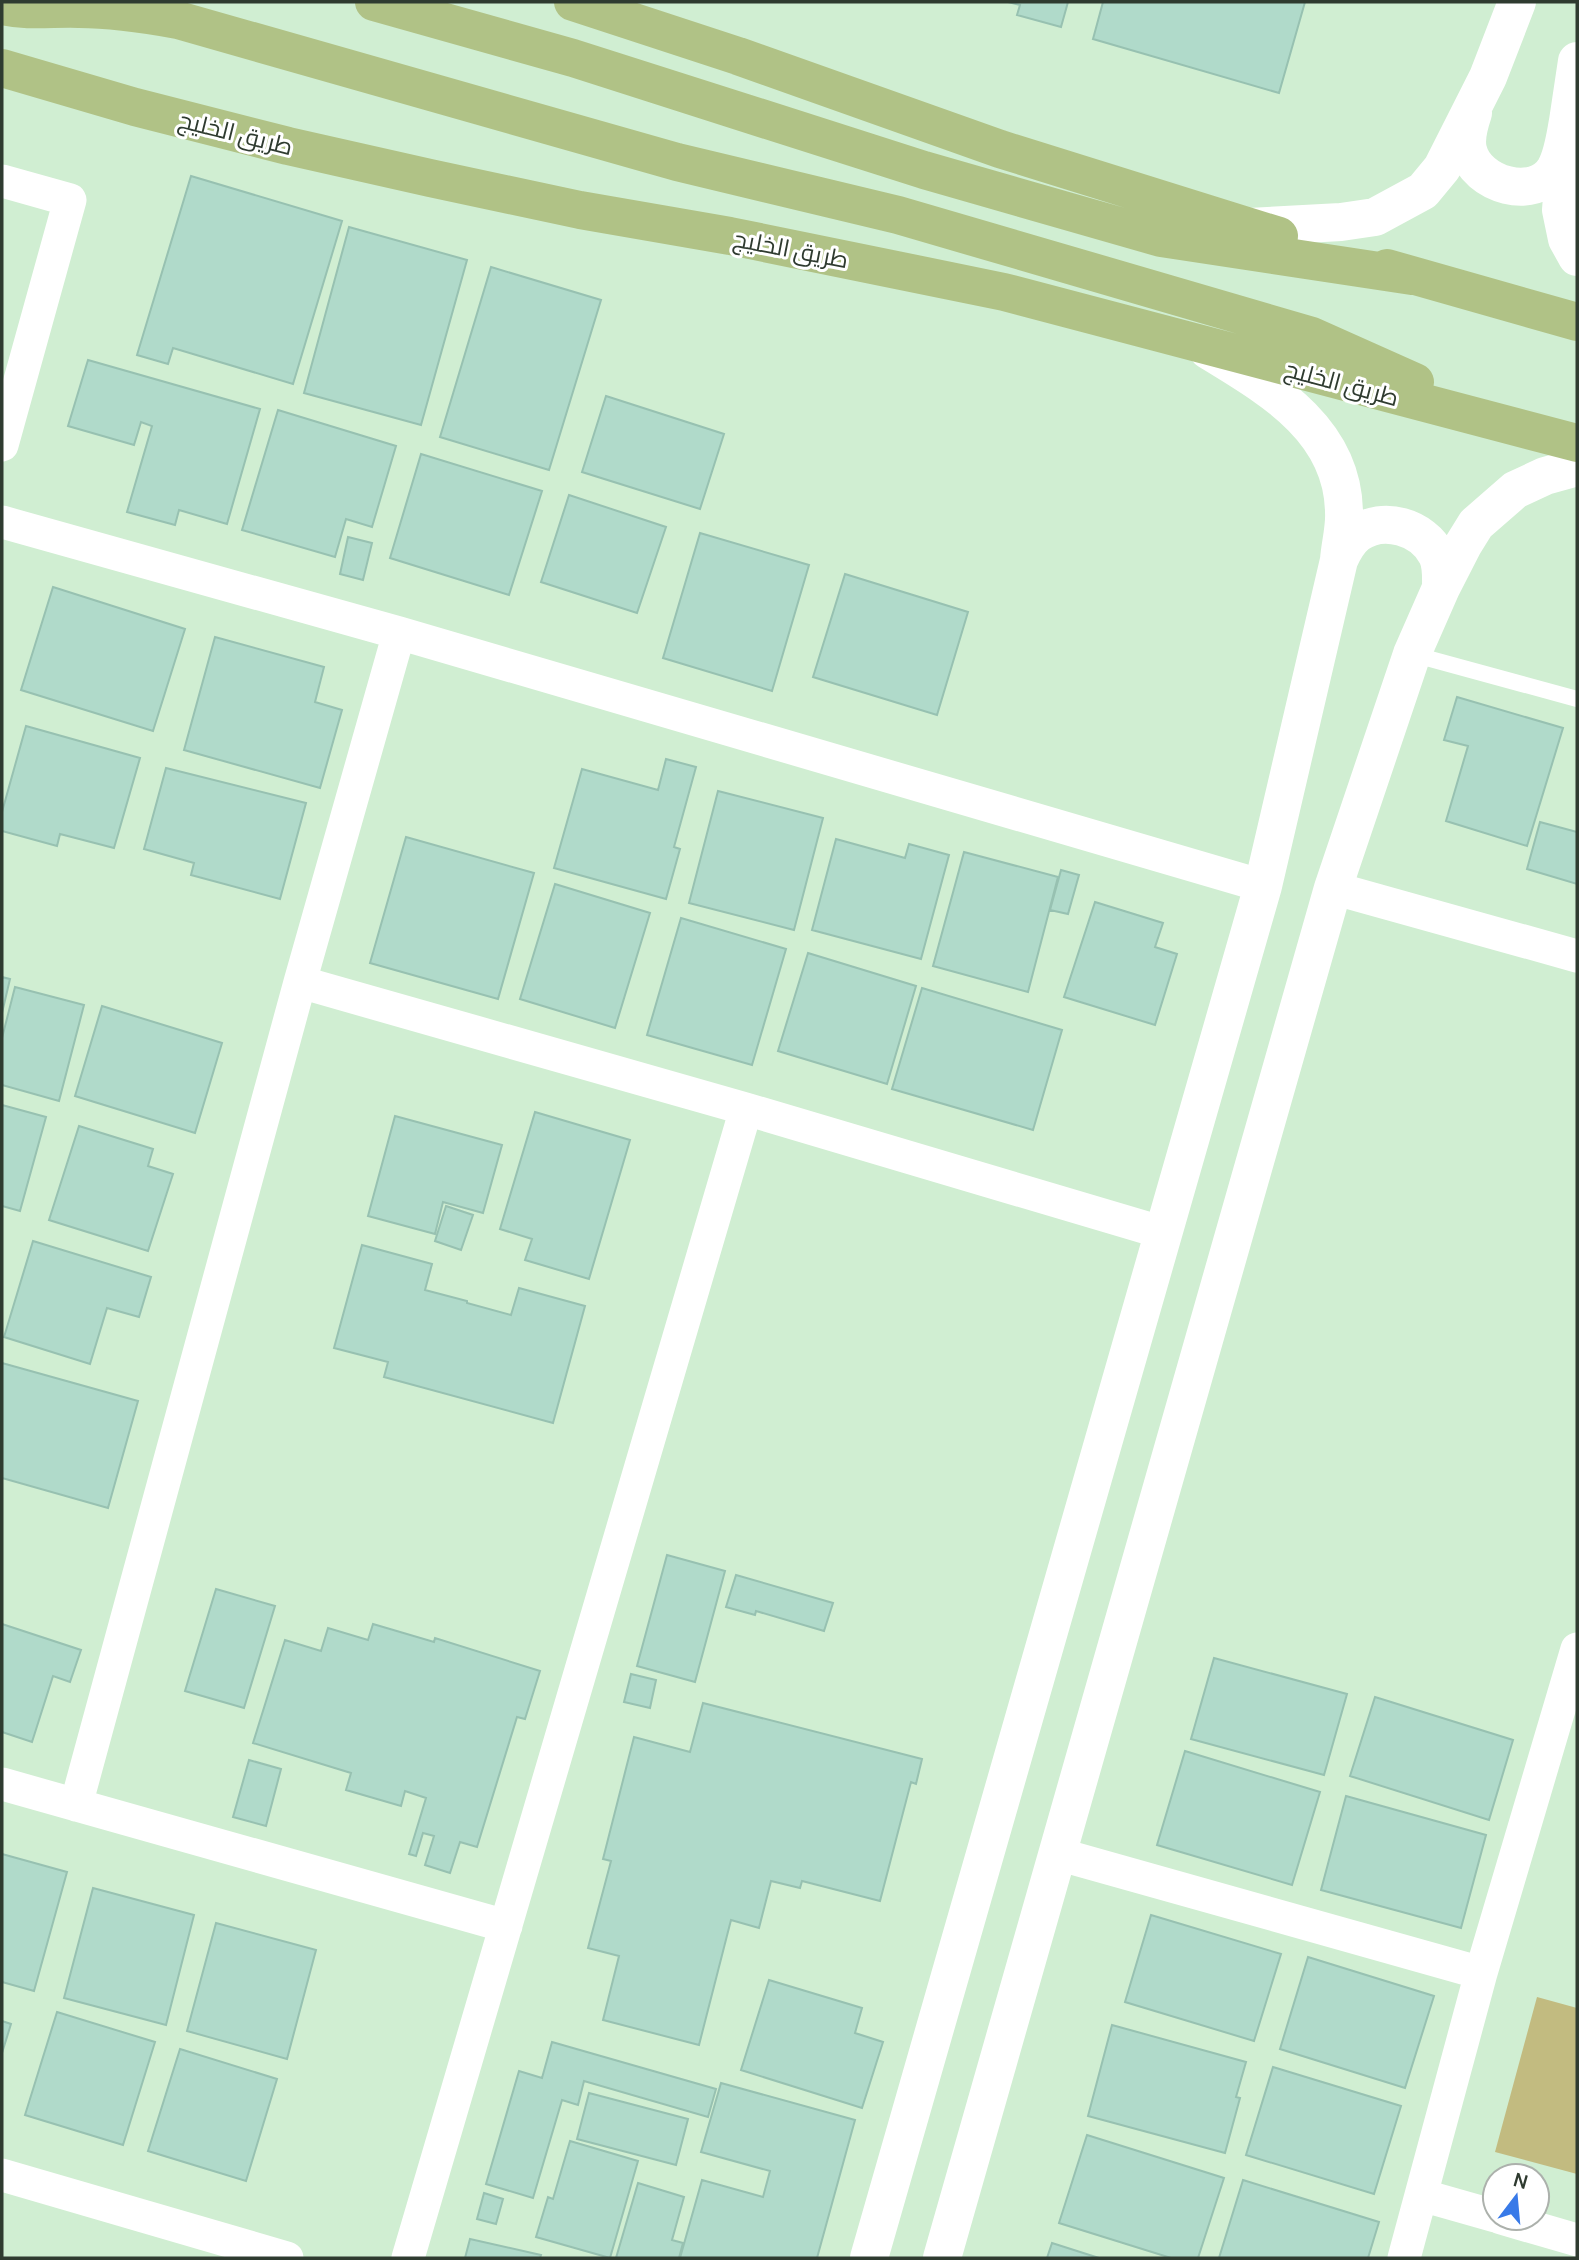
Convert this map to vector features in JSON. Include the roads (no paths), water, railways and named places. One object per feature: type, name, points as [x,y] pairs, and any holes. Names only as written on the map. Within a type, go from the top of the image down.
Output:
[{"type":"main road","points":[[373,2],[573,58],[924,170],[1161,238],[1412,276]]},
{"type":"main road","points":[[573,2],[738,56],[1000,149],[1249,228],[1577,322]]},
{"type":"main road","points":[[2,6],[38,10],[109,10],[178,20],[677,162],[898,215],[1312,336],[1518,427]]},
{"type":"main road","name":"طريق الخليج","points":[[2,68],[135,107],[288,146],[580,210],[730,236],[1004,292],[1577,443]]},
{"type":"street","points":[[1249,228],[1374,217],[1423,191],[1441,168],[1488,76],[1517,2]]},
{"type":"street","points":[[1477,97],[1469,122],[1468,152],[1476,168],[1486,177],[1502,183],[1528,186],[1542,181],[1554,172],[1560,159],[1577,61]]},
{"type":"street","points":[[1568,121],[1561,210],[1567,239],[1577,257]]},
{"type":"street","points":[[2,181],[70,200],[2,445]]},
{"type":"street","points":[[869,2258],[1263,886],[1339,561],[1344,513],[1341,481],[1326,449],[1296,408],[1200,345]]},
{"type":"street","points":[[942,2258],[1333,888],[1412,654],[1462,545],[1476,524],[1496,504],[1516,490],[1545,476],[1577,467]]},
{"type":"street","points":[[2,522],[399,633],[1263,886]]},
{"type":"street","points":[[1339,561],[1355,536],[1366,528],[1384,525],[1402,527],[1417,533],[1438,556],[1441,588]]},
{"type":"street","points":[[76,1805],[300,982],[399,633]]},
{"type":"street","points":[[1333,888],[1577,956]]},
{"type":"street","points":[[300,982],[746,1109],[1164,1233]]},
{"type":"street","points":[[408,2258],[746,1109]]},
{"type":"street","points":[[1404,2258],[1481,1973],[1577,1649]]},
{"type":"street","points":[[2,1784],[506,1926]]},
{"type":"street","points":[[1058,1854],[1481,1973]]},
{"type":"street","points":[[2,2175],[287,2258]]},
{"type":"street","points":[[1421,2195],[1481,2212]]},
{"type":"street","points":[[1551,2232],[1577,2239]]},
{"type":"lane","points":[[1412,654],[1577,699]]}]
